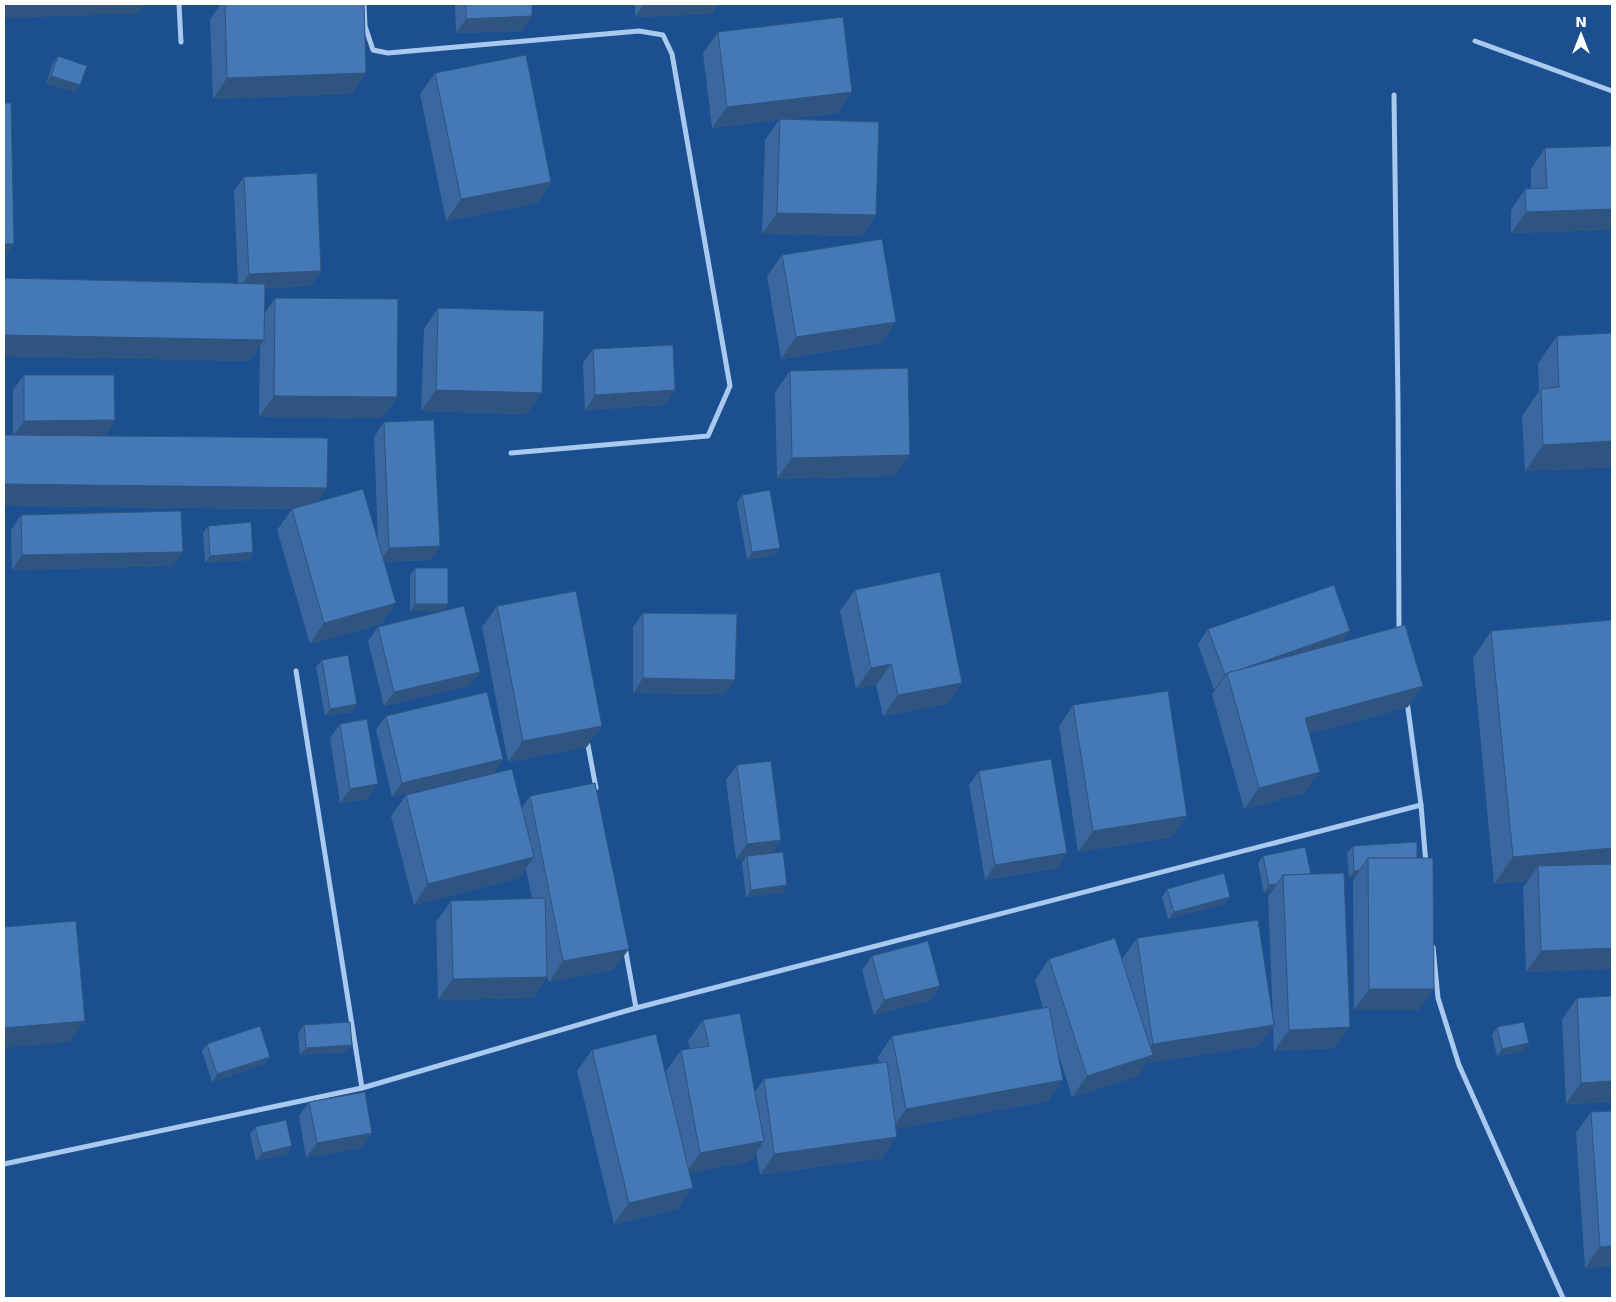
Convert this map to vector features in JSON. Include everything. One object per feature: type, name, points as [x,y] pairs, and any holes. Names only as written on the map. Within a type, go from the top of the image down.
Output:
[{"type":"street","points":[[179,4],[181,42]]},
{"type":"street","points":[[364,4],[365,26],[373,50],[388,53],[639,31],[663,35],[672,54],[730,386],[708,436],[511,454]]},
{"type":"street","points":[[1475,41],[1612,91]]},
{"type":"street","points":[[1394,95],[1399,636]]},
{"type":"street","points":[[296,671],[362,1088]]},
{"type":"street","points":[[1406,696],[1421,804],[1427,872]]},
{"type":"street","points":[[586,737],[597,795]]},
{"type":"street","points":[[4,1164],[362,1088],[636,1008],[1421,804]]},
{"type":"street","points":[[624,940],[636,1008]]},
{"type":"street","points":[[1433,940],[1438,998],[1459,1065],[1563,1298]]},
{"type":"building","points":[[225,4],[364,4],[366,73],[227,78]]},
{"type":"building","points":[[466,4],[532,4],[532,16],[466,19]]},
{"type":"building","points":[[843,17],[852,92],[727,107],[718,32]]},
{"type":"building","points":[[526,55],[551,182],[461,199],[435,73]]},
{"type":"building","points":[[58,56],[87,66],[80,85],[51,76]]},
{"type":"building","points":[[4,103],[11,103],[14,244],[4,244]]},
{"type":"building","points":[[780,119],[879,122],[876,215],[777,213]]},
{"type":"building","points":[[1612,146],[1612,209],[1526,212],[1525,189],[1547,188],[1545,148]]},
{"type":"building","points":[[317,173],[321,271],[249,274],[244,177]]},
{"type":"building","points":[[882,239],[896,322],[796,337],[782,255]]},
{"type":"building","points":[[4,278],[265,284],[264,340],[4,335]]},
{"type":"building","points":[[275,298],[398,299],[397,397],[274,396]]},
{"type":"building","points":[[438,308],[544,311],[542,393],[436,390]]},
{"type":"building","points":[[1612,333],[1612,441],[1543,445],[1541,389],[1559,387],[1557,336]]},
{"type":"building","points":[[673,345],[675,390],[595,395],[593,349]]},
{"type":"building","points":[[908,368],[910,455],[792,458],[790,371]]},
{"type":"building","points":[[24,375],[114,375],[115,420],[24,421]]},
{"type":"building","points":[[434,420],[440,546],[389,548],[384,422]]},
{"type":"building","points":[[4,435],[328,438],[327,488],[4,484]]},
{"type":"building","points":[[363,489],[396,603],[324,623],[292,509]]},
{"type":"building","points":[[770,490],[780,548],[752,552],[742,495]]},
{"type":"building","points":[[181,511],[183,552],[22,555],[21,515]]},
{"type":"building","points":[[251,522],[253,552],[210,556],[208,526]]},
{"type":"building","points":[[415,568],[448,568],[448,604],[415,604]]},
{"type":"building","points":[[940,572],[962,683],[898,695],[891,664],[871,668],[855,590]]},
{"type":"building","points":[[1334,585],[1350,631],[1225,675],[1208,629]]},
{"type":"building","points":[[576,591],[602,726],[523,741],[497,606]]},
{"type":"building","points":[[464,606],[480,672],[394,692],[378,627]]},
{"type":"building","points":[[643,613],[737,614],[735,680],[643,678]]},
{"type":"building","points":[[1612,620],[1612,848],[1513,857],[1491,631]]},
{"type":"building","points":[[1405,625],[1423,686],[1305,718],[1320,772],[1259,788],[1227,673]]},
{"type":"building","points":[[348,655],[357,704],[330,709],[322,660]]},
{"type":"building","points":[[1168,691],[1187,816],[1093,831],[1073,705]]},
{"type":"building","points":[[487,692],[503,759],[402,783],[386,716]]},
{"type":"building","points":[[367,719],[378,784],[350,789],[340,724]]},
{"type":"building","points":[[1051,759],[1067,853],[995,865],[979,771]]},
{"type":"building","points":[[771,761],[781,840],[747,844],[737,765]]},
{"type":"building","points":[[512,769],[534,857],[428,884],[406,795]]},
{"type":"building","points":[[595,783],[629,949],[563,961],[530,796]]},
{"type":"building","points":[[1417,842],[1417,858],[1368,858],[1360,870],[1354,871],[1353,846]]},
{"type":"building","points":[[1305,847],[1311,874],[1283,875],[1277,884],[1269,885],[1263,856]]},
{"type":"building","points":[[783,852],[787,885],[751,890],[747,856]]},
{"type":"building","points":[[1368,858],[1433,858],[1434,989],[1369,989]]},
{"type":"building","points":[[1612,864],[1612,948],[1541,951],[1538,866]]},
{"type":"building","points":[[1224,873],[1230,897],[1174,912],[1167,889]]},
{"type":"building","points":[[1344,873],[1350,1027],[1289,1030],[1283,875]]},
{"type":"building","points":[[545,898],[547,977],[453,979],[451,901]]},
{"type":"building","points":[[1258,920],[1274,1025],[1153,1044],[1137,938]]},
{"type":"building","points":[[76,921],[85,1021],[4,1028],[4,927]]},
{"type":"building","points":[[1115,938],[1153,1055],[1087,1076],[1049,959]]},
{"type":"building","points":[[928,941],[940,986],[884,1000],[872,956]]},
{"type":"building","points":[[1612,996],[1612,1081],[1581,1083],[1577,998]]},
{"type":"building","points":[[1049,1007],[1063,1080],[906,1109],[892,1036]]},
{"type":"building","points":[[740,1013],[764,1141],[700,1153],[681,1050],[709,1046],[703,1020]]},
{"type":"building","points":[[350,1022],[352,1045],[306,1048],[304,1025]]},
{"type":"building","points":[[1524,1022],[1529,1043],[1502,1049],[1497,1027]]},
{"type":"building","points":[[260,1026],[270,1057],[217,1074],[207,1044]]},
{"type":"building","points":[[656,1034],[693,1188],[629,1203],[592,1050]]},
{"type":"building","points":[[887,1062],[897,1137],[774,1154],[764,1079]]},
{"type":"building","points":[[365,1092],[372,1133],[317,1143],[309,1102]]},
{"type":"building","points":[[1612,1111],[1612,1246],[1600,1247],[1591,1112]]},
{"type":"building","points":[[286,1120],[292,1146],[262,1153],[255,1127]]}]
